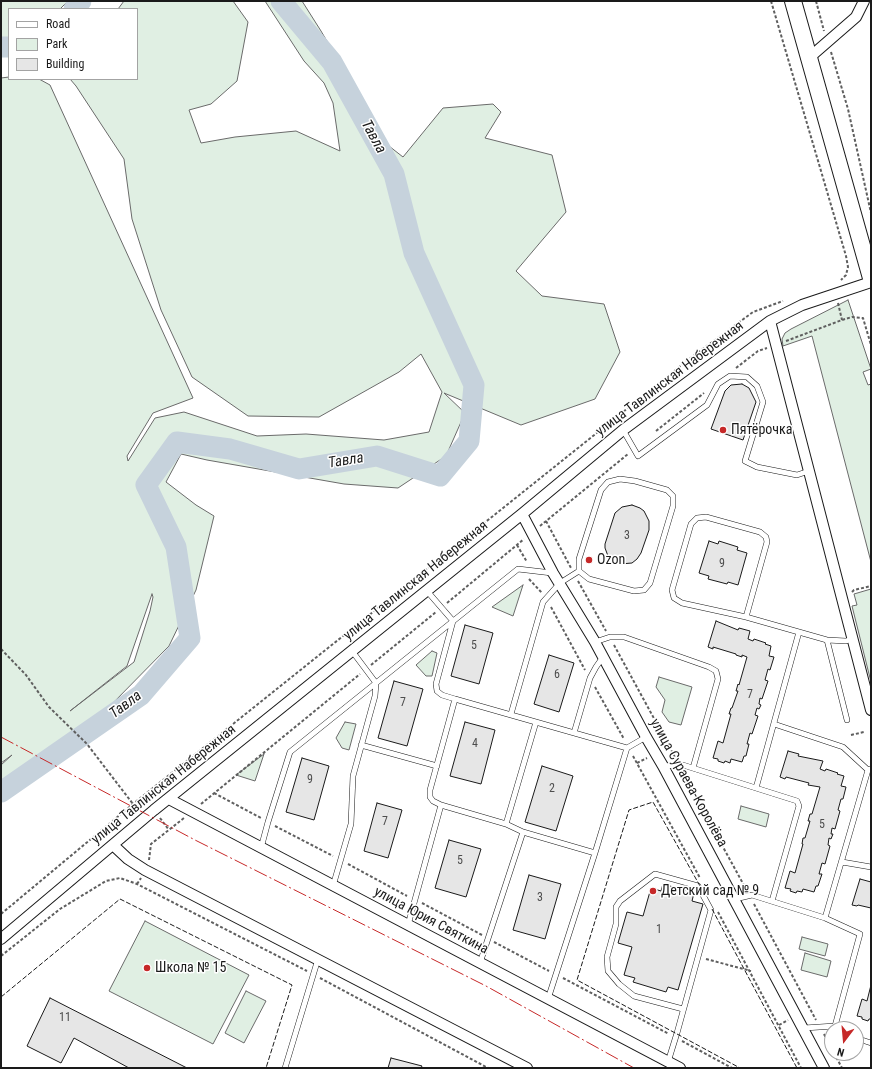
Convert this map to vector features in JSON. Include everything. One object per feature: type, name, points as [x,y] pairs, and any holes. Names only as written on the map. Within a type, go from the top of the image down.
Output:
[{"type":"main road","points":[[793,1],[871,278]]},
{"type":"street","points":[[810,57],[856,17],[864,1]]},
{"type":"street","name":"улица Тавлинская Набережная","points":[[1,939],[154,810],[170,799],[427,591],[623,430],[770,321],[802,305],[871,282]]},
{"type":"street","points":[[770,321],[871,710]]},
{"type":"street","name":"улица Сураева-Королёва","points":[[522,514],[553,573],[560,582],[595,642],[646,737],[664,766],[824,1068]]},
{"type":"street","name":"улица Юрия Святкина","points":[[170,799],[680,1068]]},
{"type":"street","points":[[113,845],[128,859],[145,870],[527,1068]]},
{"type":"lane","points":[[623,430],[638,456],[707,405],[718,384],[730,376],[747,377],[757,386],[762,402],[745,461],[757,467],[797,475],[809,471]]},
{"type":"lane","points":[[620,479],[635,481],[667,490],[673,496],[673,506],[650,584],[644,590],[634,591],[589,579],[579,571],[580,558],[601,490],[608,482],[620,479]]},
{"type":"lane","points":[[746,617],[767,542],[766,536],[760,532],[706,517],[697,518],[691,524],[672,590],[674,598],[682,603],[746,617],[827,640],[846,641],[852,639]]},
{"type":"lane","points":[[262,848],[268,822],[290,752],[518,569],[553,573]]},
{"type":"lane","points":[[511,714],[543,602],[560,582],[579,571]]},
{"type":"lane","points":[[427,591],[453,622]]},
{"type":"lane","points":[[453,622],[436,684],[437,691],[442,695],[628,747],[646,737]]},
{"type":"lane","points":[[756,788],[800,632]]},
{"type":"lane","points":[[595,642],[610,637],[624,637],[709,667],[716,671],[718,679],[693,768]]},
{"type":"lane","points":[[827,640],[847,720]]},
{"type":"lane","points":[[333,886],[351,824],[353,776],[375,696],[376,683],[352,651]]},
{"type":"lane","points":[[574,733],[590,678],[603,657]]},
{"type":"lane","points":[[456,699],[430,790],[430,797],[433,801],[441,805],[506,824],[523,832],[596,853]]},
{"type":"lane","points":[[506,824],[536,722]]},
{"type":"lane","points":[[774,724],[843,747],[869,769],[825,918]]},
{"type":"lane","points":[[361,745],[436,766]]},
{"type":"lane","points":[[548,999],[596,853],[628,747]]},
{"type":"lane","points":[[664,766],[679,765],[693,768],[797,801],[799,806],[772,901]]},
{"type":"lane","points":[[408,925],[441,805]]},
{"type":"lane","points":[[480,963],[523,832]]},
{"type":"lane","points":[[842,862],[871,868]]},
{"type":"lane","points":[[668,1062],[676,1038],[711,910],[698,886],[655,874],[620,901],[616,907],[616,924],[607,957],[608,971],[619,984],[634,996],[683,1009]]},
{"type":"lane","points":[[735,898],[752,895],[825,918],[860,934],[839,1021]]},
{"type":"lane","points":[[285,1068],[318,959]]},
{"type":"lane","points":[[804,1028],[824,1026]]},
{"type":"path","points":[[771,1],[846,256],[848,267],[846,275],[842,280],[832,284],[842,320]]},
{"type":"path","points":[[816,1],[848,109],[871,213]]},
{"type":"path","points":[[1,914],[133,804],[688,360],[753,312],[789,299]]},
{"type":"path","points":[[733,370],[758,351],[852,317],[863,318],[871,345]]},
{"type":"path","points":[[651,435],[709,389]]},
{"type":"path","points":[[137,884],[148,862],[151,844],[634,449]]},
{"type":"path","points":[[546,521],[824,1034]]},
{"type":"path","points":[[517,545],[529,565],[527,577],[546,598],[703,883]]},
{"type":"path","points":[[850,596],[854,590],[871,586]]},
{"type":"path","points":[[1,649],[26,675],[49,707],[88,744],[133,804]]},
{"type":"path","points":[[851,735],[864,732]]},
{"type":"path","points":[[214,793],[732,1068]]},
{"type":"path","points":[[1,956],[60,909],[106,881],[120,878],[137,884],[313,974],[488,1068]]},
{"type":"path","points":[[718,910],[801,1068]]},
{"type":"path","points":[[698,956],[751,972]]},
{"type":"green space","points":[[1,1],[68,1],[61,8],[8,8],[8,40],[1,43]]},
{"type":"green space","points":[[124,1],[233,1],[248,22],[237,81],[211,104],[189,110],[201,143],[235,137],[296,131],[340,151],[333,103],[324,83],[304,61],[265,1],[302,1],[367,109],[357,121],[403,157],[443,108],[493,104],[501,112],[485,138],[552,155],[566,212],[516,271],[542,296],[604,304],[620,352],[595,399],[521,425],[444,393],[465,413],[446,456],[398,488],[344,484],[181,454],[166,482],[196,505],[214,516],[196,590],[169,646],[111,705],[15,794],[1,802],[1,765],[12,755],[1,763],[1,78],[8,77],[8,80],[41,80],[50,85],[193,398],[153,413],[127,456],[128,461],[155,418],[184,412],[257,436],[306,434],[384,440],[429,432],[442,392],[421,354],[399,372],[319,417],[248,416],[192,377],[161,310],[132,219],[124,159],[71,80],[138,80],[138,8],[119,8]],"holes":[[[152,594],[153,597],[134,662],[70,711],[127,666]]]},
{"type":"green space","points":[[848,300],[871,369],[863,372],[868,385],[871,384],[871,562],[812,336],[783,346],[782,339],[785,333],[791,329]]},
{"type":"green space","points":[[523,585],[513,616],[492,607]]},
{"type":"green space","points":[[871,589],[871,682],[852,606],[857,605],[854,594]]},
{"type":"green space","points":[[432,651],[437,653],[432,676],[426,676],[416,665]]},
{"type":"green space","points":[[659,677],[692,687],[681,725],[669,722],[662,712],[665,700],[656,687]]},
{"type":"green space","points":[[345,722],[356,724],[349,750],[342,748],[336,738]]},
{"type":"green space","points":[[264,754],[255,781],[236,775]]},
{"type":"green space","points":[[741,806],[769,814],[766,827],[738,819]]},
{"type":"green space","points":[[145,921],[249,975],[213,1044],[109,991]]},
{"type":"green space","points":[[802,937],[828,944],[825,956],[799,949]]},
{"type":"green space","points":[[805,953],[831,961],[827,977],[801,970]]},
{"type":"green space","points":[[246,991],[266,1001],[244,1043],[225,1033]]},
{"type":"building","points":[[742,384],[749,388],[756,402],[743,440],[711,429],[725,391],[731,385]]},
{"type":"building","points":[[632,505],[644,511],[649,521],[649,530],[641,553],[637,559],[632,563],[620,564],[611,560],[608,556],[605,544],[615,513],[622,507]]},
{"type":"building","points":[[709,541],[718,544],[719,541],[738,547],[737,550],[747,553],[738,585],[708,579],[709,576],[699,573]]},
{"type":"building","points":[[716,621],[738,630],[739,628],[750,631],[748,639],[753,641],[754,639],[771,646],[769,656],[774,657],[770,670],[768,669],[765,680],[768,681],[762,699],[760,698],[759,704],[761,705],[759,709],[757,708],[755,715],[758,716],[752,734],[750,733],[746,756],[744,756],[742,762],[731,759],[730,763],[725,761],[724,763],[713,758],[718,741],[723,743],[731,714],[729,714],[738,691],[736,691],[747,657],[742,655],[742,657],[713,647],[713,649],[708,647]]},
{"type":"building","points":[[465,625],[493,633],[479,684],[451,676]]},
{"type":"building","points":[[549,655],[574,663],[559,712],[534,704]]},
{"type":"building","points":[[394,681],[423,689],[407,746],[378,738]]},
{"type":"building","points":[[465,722],[495,730],[481,784],[450,776]]},
{"type":"building","points":[[788,751],[799,754],[798,756],[823,761],[820,769],[825,771],[826,769],[844,776],[841,786],[846,787],[838,810],[840,811],[835,829],[832,828],[831,834],[833,834],[831,839],[829,838],[828,845],[830,846],[825,864],[822,863],[819,874],[822,874],[818,886],[816,886],[814,892],[803,889],[802,892],[797,891],[796,893],[790,891],[791,889],[785,888],[790,871],[795,873],[803,844],[803,838],[805,838],[810,821],[808,821],[810,814],[812,814],[820,787],[808,785],[809,783],[786,777],[785,779],[780,777]]},
{"type":"building","points":[[302,758],[329,766],[314,820],[286,812]]},
{"type":"building","points":[[542,766],[573,776],[556,831],[525,822]]},
{"type":"building","points":[[377,803],[402,810],[388,858],[364,851]]},
{"type":"building","points":[[449,840],[481,849],[466,897],[435,888]]},
{"type":"building","points":[[529,875],[561,884],[545,939],[513,930]]},
{"type":"building","points":[[860,879],[871,882],[871,908],[852,905]]},
{"type":"building","points":[[663,884],[694,893],[692,901],[703,904],[678,990],[668,987],[666,992],[633,982],[635,978],[624,975],[632,947],[618,943],[627,912],[643,916],[651,888],[661,891]]},
{"type":"building","points":[[871,985],[871,1019],[868,1021],[857,1016],[862,999],[867,1001]]},
{"type":"building","points":[[50,998],[187,1068],[129,1068],[74,1038],[61,1063],[27,1046]]},
{"type":"building","points":[[391,1058],[422,1066],[421,1068],[388,1068]]},
{"type":"waterway","name":"Тавла","points":[[75,8],[81,1]]},
{"type":"waterway","name":"Тавла","points":[[1,792],[141,695],[190,638],[176,547],[146,485],[177,442],[230,449],[299,469],[377,456],[440,476],[469,441],[474,385],[414,253],[394,174],[332,62],[281,1]]},
{"type":"waterway","name":"Тавла","points":[[1,47],[8,47]]},
{"type":"fence","points":[[700,886],[653,802],[629,810],[577,980],[740,1068]]},
{"type":"fence","points":[[1,997],[120,899],[292,985],[266,1068]]},
{"type":"fence","points":[[712,909],[797,1068]]},
{"type":"power","points":[[1,737],[195,840],[486,986],[634,1068]]},
{"type":"place","name":"Пятёрочка","points":[[723,430]]},
{"type":"place","name":"Ozon","points":[[589,560]]},
{"type":"place","name":"Детский сад № 9","points":[[653,891]]},
{"type":"place","name":"Школа № 15","points":[[147,968]]}]
